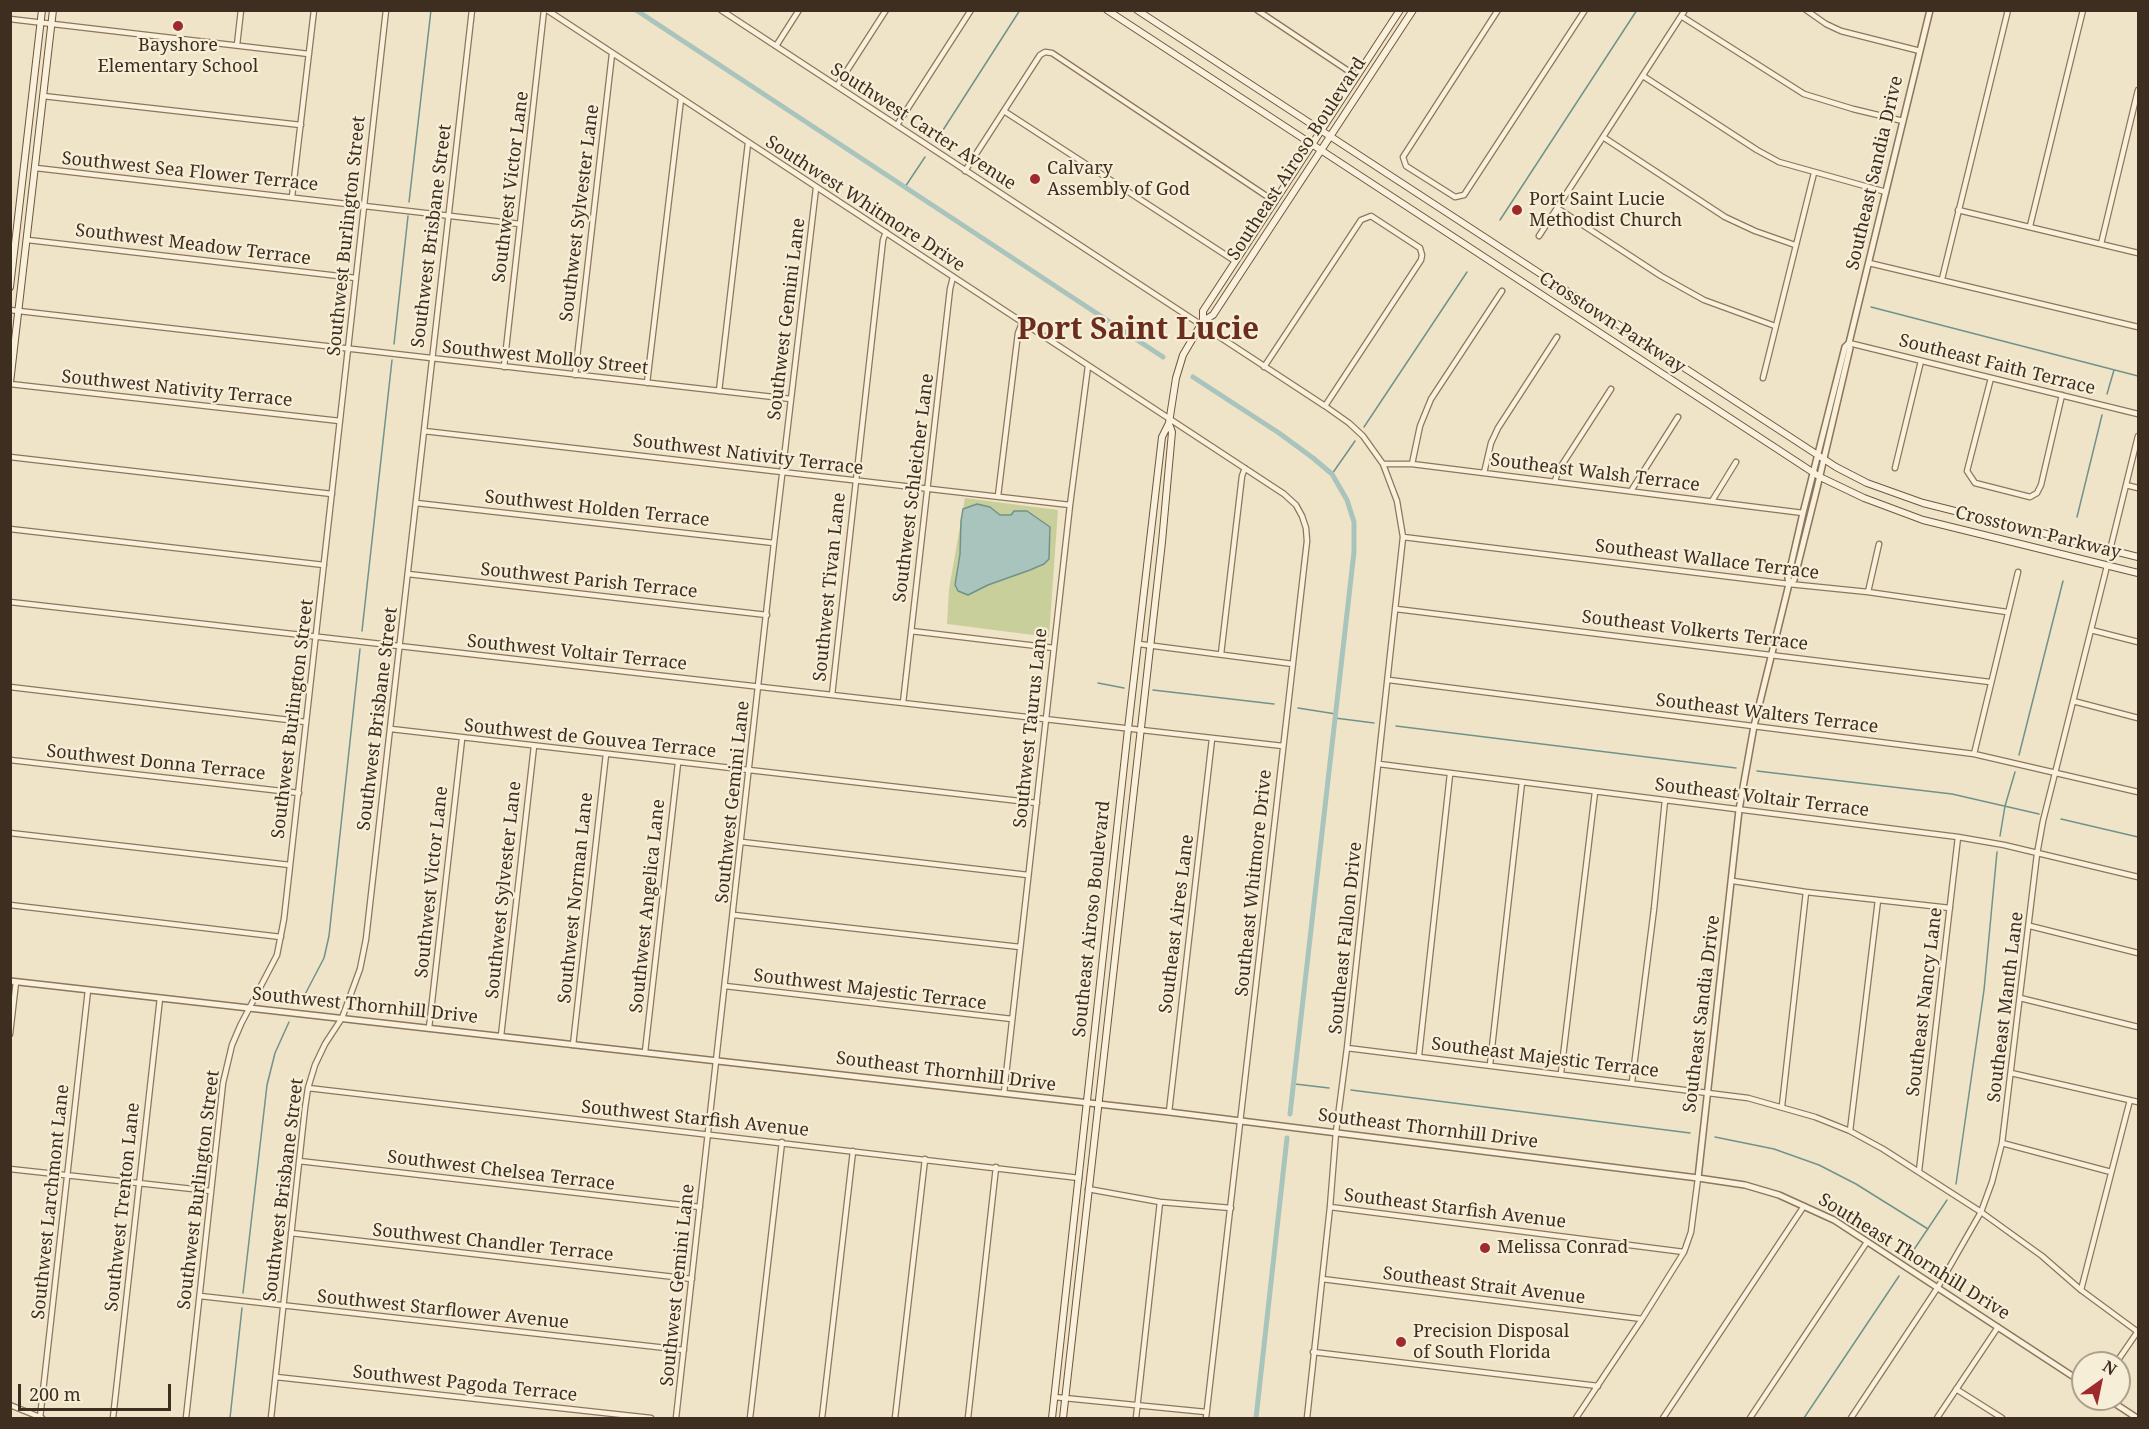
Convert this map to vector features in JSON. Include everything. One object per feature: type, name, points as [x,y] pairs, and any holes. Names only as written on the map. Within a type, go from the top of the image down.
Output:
[{"type":"main road","points":[[10,287],[42,10]]},
{"type":"main road","points":[[10,384],[53,10]]},
{"type":"main road","name":"Crosstown Parkway","points":[[1107,10],[1820,477],[1909,516],[2139,573]]},
{"type":"main road","name":"Crosstown Parkway","points":[[1137,10],[1824,460],[1867,483],[1908,499],[2139,557]]},
{"type":"main road","name":"Southeast Airoso Boulevard","points":[[1052,1419],[1162,436],[1169,421],[1176,378],[1184,355],[1202,323],[1213,315],[1413,10]]},
{"type":"main road","name":"Southeast Airoso Boulevard","points":[[1202,323],[1203,310],[1398,13]]},
{"type":"main road","points":[[30,115],[33,121],[28,158],[36,168]]},
{"type":"main road","points":[[23,172],[31,178],[26,220],[29,228]]},
{"type":"main road","name":"Southeast Airoso Boulevard","points":[[1063,1419],[1150,645],[1171,444],[1172,432],[1169,421]]},
{"type":"street","points":[[237,45],[241,10]]},
{"type":"street","points":[[292,197],[314,10]]},
{"type":"street","name":"Southwest Burlington Street","points":[[186,1419],[223,1083],[232,1045],[277,955],[281,937],[386,10]]},
{"type":"street","name":"Southwest Brisbane Street","points":[[271,1419],[308,1088],[325,1044],[342,1018],[360,969],[366,939],[472,10]]},
{"type":"street","name":"Southwest Whitmore Drive","points":[[546,10],[886,232],[1169,421]]},
{"type":"street","name":"Southwest Victor Lane","points":[[504,367],[546,10]]},
{"type":"street","name":"Southwest Carter Avenue","points":[[721,10],[965,171],[1202,323],[1325,406]]},
{"type":"street","points":[[776,46],[799,10]]},
{"type":"street","points":[[837,86],[886,10]]},
{"type":"street","points":[[897,125],[970,12],[963,10]]},
{"type":"street","points":[[1257,10],[1356,76]]},
{"type":"street","points":[[1390,10],[1398,13]]},
{"type":"street","points":[[1498,10],[1403,157],[1406,166],[1451,196],[1464,195],[1585,10]]},
{"type":"street","points":[[1539,236],[1685,10]]},
{"type":"street","points":[[1806,10],[1841,31],[1920,51]]},
{"type":"street","name":"Southeast Sandia Drive","points":[[1789,584],[1794,580],[1820,477],[1850,348],[1849,343],[1930,10]]},
{"type":"street","points":[[1942,279],[2008,10]]},
{"type":"street","points":[[2030,226],[2083,10]]},
{"type":"street","points":[[1682,16],[1804,94],[1903,121]]},
{"type":"street","points":[[10,19],[309,54]]},
{"type":"street","points":[[965,171],[1040,55],[1045,52],[1052,53],[1274,201]]},
{"type":"street","name":"Southwest Sylvester Lane","points":[[575,375],[612,54]]},
{"type":"street","points":[[1643,76],[1779,162],[1886,192]]},
{"type":"street","points":[[2101,244],[2139,90]]},
{"type":"street","points":[[43,96],[301,125]]},
{"type":"street","points":[[647,383],[681,99]]},
{"type":"street","points":[[1004,111],[1235,261]]},
{"type":"street","points":[[1603,137],[1725,217],[1755,231],[1795,245]]},
{"type":"street","points":[[719,392],[748,143]]},
{"type":"street","name":"Southwest Sea Flower Terrace","points":[[36,168],[520,224]]},
{"type":"street","points":[[1763,378],[1814,173]]},
{"type":"street","name":"Southwest Gemini Lane","points":[[676,1419],[816,188]]},
{"type":"street","points":[[1557,208],[1660,276],[1704,300],[1775,326]]},
{"type":"street","points":[[1958,210],[2139,253]]},
{"type":"street","points":[[1264,367],[1361,220],[1371,216],[1420,248],[1421,260],[1325,406]]},
{"type":"street","name":"Southwest Tivan Lane","points":[[832,695],[883,240],[886,232]]},
{"type":"street","name":"Southwest Meadow Terrace","points":[[28,240],[356,278]]},
{"type":"street","points":[[1869,262],[2139,327]]},
{"type":"street","name":"Southwest Schleicher Lane","points":[[903,703],[953,277]]},
{"type":"street","points":[[1412,464],[1420,426],[1431,399],[1502,291]]},
{"type":"street","name":"Southwest Molloy Street","points":[[10,310],[791,399]]},
{"type":"street","points":[[998,496],[1018,333],[1022,323]]},
{"type":"street","points":[[1484,473],[1491,443],[1498,428],[1557,338]]},
{"type":"street","name":"Southeast Sandia Drive","points":[[1576,1419],[1684,1252],[1691,1232],[1733,881],[1739,810],[1754,726],[1789,584],[1788,578],[1803,513],[1845,347],[1849,343]]},
{"type":"street","name":"Southeast Faith Terrace","points":[[1849,343],[2139,414]]},
{"type":"street","points":[[1894,468],[1921,361]]},
{"type":"street","name":"Southwest Taurus Lane","points":[[1005,1093],[1070,505],[1088,366]]},
{"type":"street","points":[[1991,378],[1967,471],[1975,483],[2030,497],[2037,493],[2041,485],[2062,395]]},
{"type":"street","name":"Southwest Nativity Terrace","points":[[10,384],[340,421]]},
{"type":"street","points":[[1555,482],[1558,471],[1611,389]]},
{"type":"street","name":"Southeast Fallon Drive","points":[[1307,1419],[1336,1132],[1389,680],[1403,537],[1397,501],[1383,464],[1363,436],[1325,406]]},
{"type":"street","points":[[1631,491],[1678,417]]},
{"type":"street","name":"Southeast Whitmore Drive","points":[[1169,421],[1284,494],[1296,506],[1306,528],[1307,541],[1206,1419]]},
{"type":"street","name":"Southwest Nativity Terrace","points":[[424,431],[1070,505]]},
{"type":"street","points":[[2110,550],[2139,436]]},
{"type":"street","points":[[10,457],[332,494]]},
{"type":"street","points":[[1712,501],[1736,462]]},
{"type":"street","name":"Southeast Walsh Terrace","points":[[1383,464],[1412,464],[1803,513]]},
{"type":"street","points":[[1221,654],[1242,476],[1245,468]]},
{"type":"street","points":[[2126,485],[2139,488]]},
{"type":"street","name":"Southwest Holden Terrace","points":[[416,502],[774,543]]},
{"type":"street","points":[[10,529],[324,565]]},
{"type":"street","name":"Southeast Wallace Terrace","points":[[1403,537],[1868,592],[2007,612]]},
{"type":"street","points":[[1868,592],[1879,544]]},
{"type":"street","name":"Southeast Manth Lane","points":[[1851,1419],[1938,1287],[1981,1212],[2002,1143],[2037,854],[2107,566]]},
{"type":"street","points":[[1974,754],[2018,572]]},
{"type":"street","name":"Southwest Parish Terrace","points":[[408,574],[767,615]]},
{"type":"street","name":"Southwest Voltair Terrace","points":[[10,602],[1140,730]]},
{"type":"street","name":"Southeast Volkerts Terrace","points":[[1396,609],[1990,682]]},
{"type":"street","points":[[2091,630],[2139,642]]},
{"type":"street","points":[[911,631],[1054,648]]},
{"type":"street","points":[[1139,644],[1293,664]]},
{"type":"street","name":"Southeast Walters Terrace","points":[[1389,680],[1974,754],[2139,792]]},
{"type":"street","points":[[10,687],[306,722]]},
{"type":"street","points":[[2073,701],[2139,718]]},
{"type":"street","name":"Southwest de Gouvea Terrace","points":[[391,729],[462,739],[750,769],[1037,803]]},
{"type":"street","points":[[1140,730],[1283,746]]},
{"type":"street","name":"Southwest Victor Lane","points":[[429,1028],[462,739]]},
{"type":"street","name":"Southeast Aires Lane","points":[[1169,1112],[1212,739]]},
{"type":"street","name":"Southwest Sylvester Lane","points":[[501,1036],[534,746]]},
{"type":"street","name":"Southwest Norman Lane","points":[[573,1045],[606,754]]},
{"type":"street","name":"Southwest Donna Terrace","points":[[10,760],[299,793]]},
{"type":"street","name":"Southwest Angelica Lane","points":[[645,1052],[678,763]]},
{"type":"street","name":"Southeast Voltair Terrace","points":[[1379,764],[1958,837],[2139,877]]},
{"type":"street","points":[[1419,1055],[1450,774]]},
{"type":"street","points":[[1490,1065],[1522,782]]},
{"type":"street","points":[[1562,1073],[1595,792]]},
{"type":"street","points":[[1632,1082],[1665,800]]},
{"type":"street","points":[[10,833],[290,865]]},
{"type":"street","name":"Southeast Nancy Lane","points":[[1919,1171],[1958,837]]},
{"type":"street","points":[[742,842],[1028,875]]},
{"type":"street","points":[[1733,881],[1950,909]]},
{"type":"street","points":[[1782,1106],[1806,892]]},
{"type":"street","points":[[1850,1131],[1878,900]]},
{"type":"street","points":[[10,905],[281,937]]},
{"type":"street","points":[[734,915],[1020,947]]},
{"type":"street","points":[[2030,926],[2139,953]]},
{"type":"street","points":[[10,1034],[13,981]]},
{"type":"street","name":"Southwest Thornhill Drive","points":[[13,981],[717,1060]]},
{"type":"street","name":"Southwest Majestic Terrace","points":[[725,986],[1012,1020]]},
{"type":"street","name":"Southwest Larchmont Lane","points":[[41,1418],[88,990]]},
{"type":"street","name":"Southwest Trenton Lane","points":[[113,1419],[160,998]]},
{"type":"street","points":[[2020,998],[2139,1027]]},
{"type":"street","name":"Southeast Majestic Terrace","points":[[1347,1048],[1708,1092],[1782,1106],[1850,1131],[1919,1171],[2042,1256],[2081,1290],[2138,1331]]},
{"type":"street","name":"Southeast Thornhill Drive","points":[[717,1060],[1336,1132],[1745,1185],[1779,1195],[1834,1220],[2071,1375]]},
{"type":"street","points":[[2012,1073],[2139,1102]]},
{"type":"street","name":"Southwest Starfish Avenue","points":[[308,1088],[1079,1178]]},
{"type":"street","points":[[2081,1290],[2130,1100]]},
{"type":"street","points":[[750,1419],[782,1142]]},
{"type":"street","points":[[2002,1143],[2111,1172]]},
{"type":"street","points":[[822,1419],[853,1151]]},
{"type":"street","points":[[896,1419],[925,1159]]},
{"type":"street","name":"Southwest Chelsea Terrace","points":[[299,1161],[700,1207]]},
{"type":"street","points":[[968,1419],[996,1167]]},
{"type":"street","points":[[10,1169],[211,1191]]},
{"type":"street","points":[[1088,1189],[1160,1202],[1231,1208]]},
{"type":"street","points":[[1136,1419],[1160,1202]]},
{"type":"street","points":[[1664,1419],[1804,1206]]},
{"type":"street","name":"Southeast Starfish Avenue","points":[[1330,1207],[1684,1252]]},
{"type":"street","name":"Southwest Chandler Terrace","points":[[291,1233],[692,1279]]},
{"type":"street","points":[[1750,1419],[1867,1242]]},
{"type":"street","name":"Southeast Strait Avenue","points":[[1322,1279],[1642,1319]]},
{"type":"street","name":"Southwest Starflower Avenue","points":[[200,1296],[684,1350]]},
{"type":"street","points":[[1937,1419],[1998,1327]]},
{"type":"street","points":[[2124,1351],[2138,1331]]},
{"type":"street","points":[[1313,1352],[1598,1386]]},
{"type":"street","name":"Southwest Pagoda Terrace","points":[[276,1377],[651,1419]]},
{"type":"street","points":[[1956,1389],[2002,1419]]},
{"type":"street","points":[[1054,1396],[1206,1412]]},
{"type":"street","points":[[10,1405],[41,1418]]},
{"type":"green space","points":[[965,498],[1058,510],[1049,637],[947,624],[949,589],[961,521],[960,554],[957,566],[968,595],[1009,578],[1051,535],[1050,527],[1027,511],[1000,515],[990,507],[977,504],[963,509]]},
{"type":"water","points":[[977,504],[990,507],[1000,515],[1011,515],[1014,511],[1027,511],[1050,527],[1049,559],[1044,564],[968,595],[958,591],[955,585],[960,554],[961,521],[963,509]]},
{"type":"waterway","points":[[409,202],[431,10]]},
{"type":"waterway","points":[[636,10],[1163,357]]},
{"type":"waterway","points":[[936,141],[1020,10]]},
{"type":"waterway","points":[[1500,220],[1637,10]]},
{"type":"waterway","points":[[905,187],[925,157]]},
{"type":"waterway","points":[[394,344],[408,216]]},
{"type":"waterway","points":[[1364,427],[1467,272]]},
{"type":"waterway","points":[[1871,307],[2138,376]]},
{"type":"waterway","points":[[362,631],[392,360]]},
{"type":"waterway","points":[[2107,394],[2114,370]]},
{"type":"waterway","points":[[1193,377],[1279,433],[1332,474],[1347,500],[1354,522],[1354,552],[1290,1114]]},
{"type":"waterway","points":[[2077,517],[2102,415]]},
{"type":"waterway","points":[[1332,474],[1355,441]]},
{"type":"waterway","points":[[2019,755],[2063,581]]},
{"type":"waterway","points":[[300,1004],[324,958],[329,936],[360,649]]},
{"type":"waterway","points":[[1098,683],[1124,688]]},
{"type":"waterway","points":[[1153,690],[1274,704]]},
{"type":"waterway","points":[[1298,708],[1336,714]]},
{"type":"waterway","points":[[1335,718],[1374,723]]},
{"type":"waterway","points":[[1396,726],[1736,768]]},
{"type":"waterway","points":[[1757,771],[1952,794],[2039,814]]},
{"type":"waterway","points":[[2000,836],[2005,806],[2015,772]]},
{"type":"waterway","points":[[2061,819],[2138,837]]},
{"type":"waterway","points":[[1956,1184],[1984,990],[1997,852]]},
{"type":"waterway","points":[[243,1293],[267,1085],[275,1053],[289,1022]]},
{"type":"waterway","points":[[1295,1084],[1329,1088]]},
{"type":"waterway","points":[[1351,1090],[1690,1133]]},
{"type":"waterway","points":[[1715,1137],[1774,1149],[1819,1165],[1856,1184],[1928,1229]]},
{"type":"waterway","points":[[1256,1418],[1287,1138]]},
{"type":"waterway","points":[[1909,1257],[1947,1200]]},
{"type":"waterway","points":[[1804,1418],[1899,1276]]},
{"type":"waterway","points":[[230,1418],[242,1308]]},
{"type":"place","name":"Bayshore Elementary School","points":[[178,26]]},
{"type":"place","name":"Calvary Assembly of God","points":[[1035,179]]},
{"type":"place","name":"Port Saint Lucie Methodist Church","points":[[1517,210]]},
{"type":"place","name":"Melissa Conrad","points":[[1485,1248]]},
{"type":"place","name":"Precision Disposal of South Florida","points":[[1401,1342]]},
{"type":"district","name":"Port Saint Lucie","points":[[1138,330]]}]
